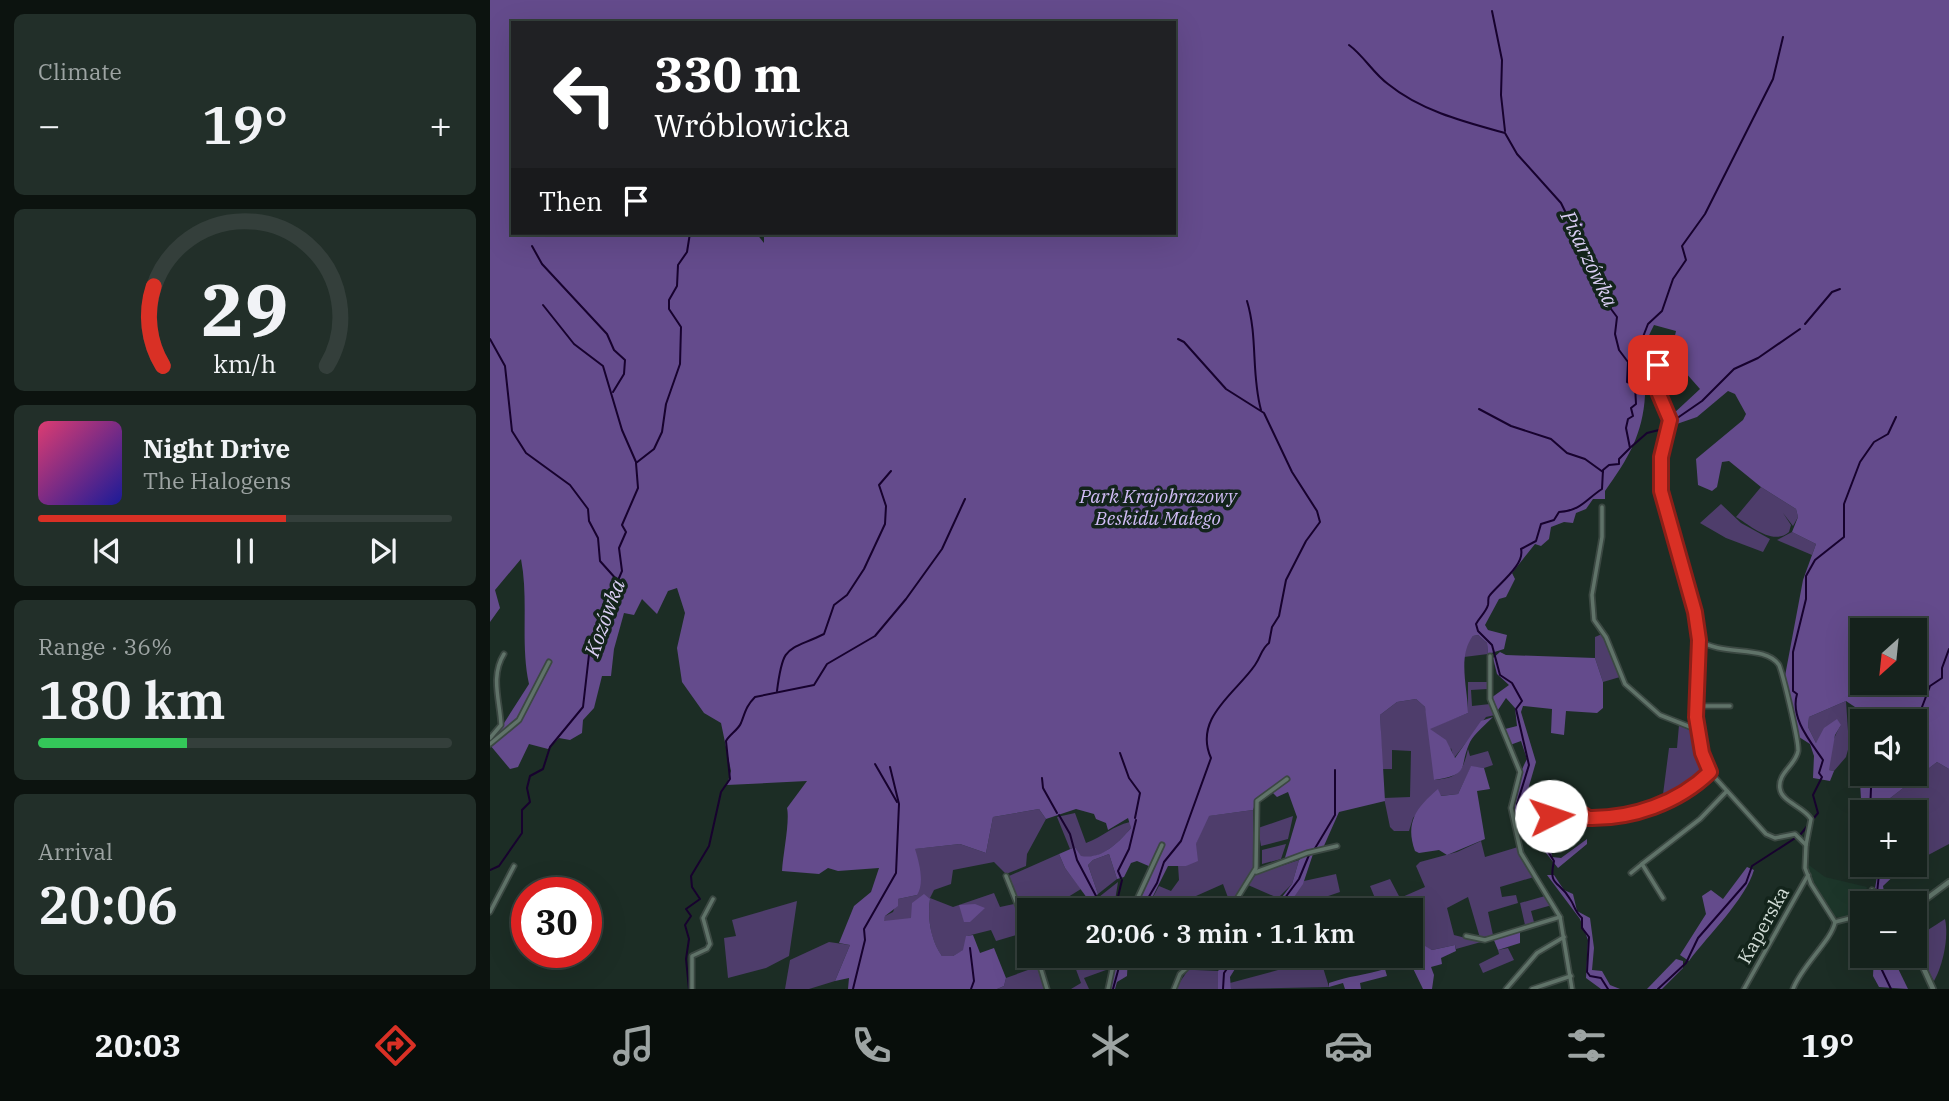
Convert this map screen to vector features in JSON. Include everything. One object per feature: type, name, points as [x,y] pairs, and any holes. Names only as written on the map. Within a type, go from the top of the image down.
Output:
[{"type":"street","points":[[1660,359],[1653,380],[1670,420],[1661,457],[1661,491],[1686,578],[1699,640],[1696,706],[1698,730],[1710,772],[1766,834],[1775,838],[1798,837],[1806,845]]},
{"type":"street","points":[[1602,507],[1602,537],[1592,595],[1595,624],[1606,637],[1625,684],[1660,715],[1698,730]]},
{"type":"street","points":[[1699,640],[1715,649],[1760,653],[1779,665],[1798,737],[1797,754],[1784,772],[1779,788],[1783,796],[1803,808],[1811,820],[1806,845],[1808,875],[1835,922],[1833,930],[1801,971],[1793,989]]},
{"type":"street","points":[[490,738],[501,725],[496,673],[504,654]]},
{"type":"street","points":[[1490,656],[1490,699],[1520,772],[1511,808],[1521,853],[1560,916],[1572,989]]},
{"type":"street","points":[[490,744],[519,720],[548,662]]},
{"type":"street","points":[[1696,706],[1730,706]]},
{"type":"street","points":[[1551,828],[1551,816],[1555,813],[1580,813],[1588,818],[1608,819],[1641,811],[1677,796],[1710,772]]},
{"type":"street","points":[[1239,898],[1254,873],[1257,801],[1272,787],[1287,779]]},
{"type":"street","points":[[1631,873],[1688,828],[1727,792]]},
{"type":"street","points":[[1138,898],[1163,845]]},
{"type":"street","points":[[1254,873],[1307,853],[1337,846]]},
{"type":"street","points":[[1642,864],[1663,898]]},
{"type":"street","points":[[490,912],[514,866]]},
{"type":"street","name":"Kaperska","points":[[1744,989],[1808,875]]},
{"type":"street","points":[[1006,876],[1017,904]]},
{"type":"street","points":[[1927,899],[1949,883]]},
{"type":"street","points":[[692,989],[692,956],[695,952],[707,949],[710,944],[703,918],[713,899]]},
{"type":"street","points":[[1466,936],[1485,940],[1560,916]]},
{"type":"street","points":[[1835,922],[1850,918]]},
{"type":"street","points":[[1506,989],[1537,953],[1564,937]]},
{"type":"street","points":[[1040,968],[1046,989]]},
{"type":"street","points":[[1108,989],[1112,968]]},
{"type":"street","points":[[1174,989],[1180,974],[1187,968]]},
{"type":"street","points":[[1924,968],[1933,989]]},
{"type":"street","points":[[1532,989],[1571,976]]},
{"type":"shaded area","points":[[1761,487],[1796,509],[1798,517],[1793,526],[1783,513],[1791,525],[1789,532],[1783,536],[1769,536],[1736,517]]},
{"type":"shaded area","points":[[1721,504],[1741,523],[1770,539],[1763,552],[1726,538],[1700,523]]},
{"type":"shaded area","points":[[1792,532],[1816,544],[1812,555],[1777,540]]},
{"type":"shaded area","points":[[1602,634],[1620,677],[1603,682],[1595,658],[1595,637]]},
{"type":"shaded area","points":[[1478,635],[1487,643],[1488,654],[1464,657],[1467,643],[1473,636]]},
{"type":"shaded area","points":[[1468,682],[1488,682],[1487,689],[1471,690],[1472,706],[1490,704],[1495,715],[1486,717],[1454,758],[1451,748],[1434,780],[1449,778],[1458,772],[1468,749],[1470,756],[1488,751],[1493,765],[1484,768],[1471,767],[1458,794],[1440,796],[1438,790],[1413,818],[1409,831],[1394,831],[1390,827],[1384,798],[1410,797],[1411,751],[1392,750],[1392,769],[1382,769],[1380,715],[1397,702],[1416,699],[1425,707],[1430,728],[1468,713]]},
{"type":"shaded area","points":[[1846,701],[1849,746],[1846,757],[1834,771],[1829,770],[1832,747],[1841,725],[1816,743],[1808,727],[1809,717]]},
{"type":"shaded area","points":[[1679,725],[1696,733],[1706,772],[1677,795],[1662,802],[1669,748],[1677,748]]},
{"type":"shaded area","points":[[1937,762],[1949,769],[1949,844],[1927,856],[1927,800],[1889,799],[1906,786],[1927,786],[1927,770]]},
{"type":"shaded area","points":[[1039,809],[1046,819],[1027,854],[1026,866],[1006,874],[994,862],[953,870],[951,884],[934,890],[930,898],[953,907],[994,893],[1000,907],[1014,904],[1017,910],[1017,935],[996,941],[991,930],[967,936],[964,950],[953,956],[942,956],[931,929],[930,899],[911,919],[883,922],[885,916],[893,912],[898,899],[917,895],[914,849],[960,844],[986,853],[993,817]]},
{"type":"shaded area","points":[[1253,810],[1253,871],[1237,898],[1228,898],[1223,884],[1197,898],[1152,898],[1159,886],[1171,891],[1179,880],[1178,865],[1186,866],[1208,816]]},
{"type":"shaded area","points":[[1075,813],[1086,843],[1130,822],[1131,828],[1103,853],[1081,857],[1075,847],[1070,849],[1057,817]]},
{"type":"shaded area","points":[[1293,816],[1288,839],[1261,846],[1258,828]]},
{"type":"shaded area","points":[[1481,841],[1485,857],[1518,847],[1534,877],[1500,887],[1502,897],[1516,895],[1518,903],[1488,912],[1493,935],[1480,938],[1468,897],[1447,908],[1454,935],[1481,942],[1456,949],[1455,945],[1432,950],[1423,946],[1423,898],[1400,898],[1425,887],[1416,866],[1420,862],[1457,852]]},
{"type":"shaded area","points":[[1286,844],[1281,859],[1262,864],[1262,850]]},
{"type":"shaded area","points":[[1059,854],[1065,868],[1081,889],[1066,898],[1017,898],[1017,904],[1009,876]]},
{"type":"shaded area","points":[[1109,854],[1117,879],[1098,894],[1088,865],[1093,860]]},
{"type":"shaded area","points":[[1299,860],[1292,884],[1278,898],[1248,885],[1256,874]]},
{"type":"shaded area","points":[[1806,863],[1825,877],[1867,887],[1866,891],[1850,891],[1850,917],[1846,919],[1833,916],[1812,883]]},
{"type":"shaded area","points":[[1336,874],[1340,892],[1322,898],[1292,898],[1304,881]]},
{"type":"shaded area","points":[[1390,879],[1400,898],[1375,898],[1370,886]]},
{"type":"shaded area","points":[[1118,882],[1115,898],[1099,897]]},
{"type":"shaded area","points":[[1545,896],[1552,905],[1531,911],[1534,922],[1525,925],[1520,903]]},
{"type":"shaded area","points":[[797,901],[789,956],[766,968],[728,978],[724,938],[736,936],[732,920]]},
{"type":"shaded area","points":[[1945,919],[1944,951],[1934,981],[1927,968],[1927,931]]},
{"type":"shaded area","points":[[829,942],[850,945],[835,981],[809,989],[785,989],[790,960]]},
{"type":"shaded area","points":[[1508,948],[1514,960],[1483,973],[1479,964],[1499,954],[1498,950]]},
{"type":"shaded area","points":[[1040,968],[1045,989],[997,989],[1004,986],[1006,978]]},
{"type":"shaded area","points":[[1075,968],[1106,968],[1084,978],[1089,989],[1071,989],[1081,983]]},
{"type":"shaded area","points":[[1190,968],[1218,971],[1218,989],[1175,989]]},
{"type":"shaded area","points":[[1323,968],[1329,987],[1231,989],[1230,983],[1278,970]]},
{"type":"green space","name":"Park Krajobrazowy Beskidu Małego","points":[[490,0],[1949,0],[1949,769],[1937,762],[1927,770],[1927,709],[1858,709],[1846,701],[1809,717],[1808,727],[1816,743],[1824,728],[1837,719],[1841,725],[1835,735],[1829,770],[1834,771],[1830,781],[1813,778],[1814,756],[1810,744],[1799,737],[1790,709],[1785,676],[1803,580],[1816,544],[1792,532],[1798,517],[1796,509],[1761,487],[1729,461],[1722,462],[1717,487],[1712,491],[1698,485],[1696,459],[1743,420],[1746,414],[1735,394],[1728,391],[1697,417],[1671,426],[1672,415],[1700,389],[1670,355],[1682,342],[1674,340],[1676,331],[1654,325],[1643,354],[1645,395],[1638,434],[1621,468],[1605,491],[1605,499],[1593,499],[1586,509],[1576,513],[1573,523],[1564,522],[1551,527],[1549,539],[1541,546],[1535,544],[1512,573],[1515,579],[1506,597],[1499,599],[1485,625],[1488,630],[1507,635],[1504,649],[1488,654],[1487,643],[1478,635],[1473,636],[1465,653],[1464,663],[1468,713],[1430,729],[1446,740],[1455,758],[1481,721],[1493,717],[1472,739],[1459,772],[1434,780],[1425,707],[1416,699],[1397,702],[1380,715],[1385,801],[1339,812],[1323,848],[1284,861],[1297,817],[1288,792],[1277,797],[1270,790],[1257,798],[1253,810],[1209,816],[1196,844],[1198,861],[1186,866],[1168,866],[1152,898],[1139,898],[1158,857],[1151,867],[1137,861],[1131,863],[1124,877],[1117,879],[1109,854],[1093,860],[1088,865],[1098,894],[1094,898],[1087,898],[1065,868],[1059,854],[1075,847],[1081,856],[1103,853],[1131,828],[1128,818],[1108,830],[1106,823],[1096,819],[1094,814],[1076,809],[1046,819],[1039,809],[993,817],[986,853],[960,844],[915,849],[921,885],[917,895],[898,899],[898,906],[885,916],[884,921],[911,918],[912,903],[924,894],[930,899],[931,929],[942,956],[953,956],[963,950],[966,936],[973,935],[980,953],[994,948],[1006,978],[1004,986],[997,989],[848,989],[849,978],[835,981],[850,945],[839,943],[854,906],[871,892],[879,868],[838,871],[828,868],[819,874],[782,871],[787,808],[807,781],[727,785],[731,771],[721,723],[704,713],[682,682],[677,648],[685,613],[677,588],[668,591],[657,614],[642,599],[634,615],[624,613],[614,649],[611,676],[602,676],[594,708],[583,720],[582,733],[570,740],[559,738],[548,749],[529,744],[518,767],[510,769],[490,745],[529,684],[521,559],[495,590],[500,608],[490,622]]},
{"type":"green space","points":[[1500,652],[1506,655],[1595,658],[1603,682],[1603,708],[1597,713],[1566,711],[1564,735],[1551,733],[1552,709],[1523,706],[1521,712],[1536,762],[1527,793],[1527,809],[1531,822],[1538,827],[1543,844],[1550,845],[1552,857],[1561,858],[1587,839],[1587,844],[1558,868],[1522,823],[1519,824],[1516,817],[1516,791],[1527,759],[1521,741],[1510,745],[1505,729],[1517,726],[1515,708],[1506,698],[1498,710],[1491,698],[1509,685],[1497,674],[1493,658]]},
{"type":"green space","points":[[1471,766],[1484,768],[1490,789],[1477,791],[1485,839],[1447,855],[1439,850],[1419,853],[1415,851],[1411,832],[1418,809],[1438,789],[1441,796],[1458,794]]},
{"type":"green space","name":"Park Krajobrazowy Beskidu Małego","points":[[1860,786],[1906,786],[1889,800],[1861,800]]},
{"type":"green space","points":[[1307,854],[1313,854],[1303,884],[1293,898],[1281,898],[1292,884],[1299,860]]},
{"type":"green space","points":[[1747,867],[1754,870],[1735,905],[1689,961],[1680,955],[1706,914],[1702,896],[1711,890],[1723,899]]},
{"type":"green space","points":[[1547,875],[1554,875],[1564,890],[1573,894],[1577,911],[1590,918],[1594,948],[1592,970],[1602,971],[1610,985],[1620,989],[1601,989],[1586,978],[1588,940],[1580,919]]},
{"type":"green space","points":[[1877,877],[1893,877],[1883,886],[1884,891],[1875,888]]},
{"type":"green space","points":[[975,904],[985,908],[970,922],[964,922],[959,905]]},
{"type":"green space","points":[[1520,930],[1520,943],[1498,950],[1493,938]]},
{"type":"green space","points":[[1423,945],[1432,950],[1455,945],[1456,951],[1441,958],[1442,964],[1431,967],[1434,975],[1432,989],[1423,989],[1413,968],[1423,968]]},
{"type":"green space","points":[[1676,959],[1683,961],[1683,968],[1662,989],[1647,989]]},
{"type":"green space","points":[[1113,968],[1127,968],[1127,976],[1117,982],[1115,989],[1109,989]]},
{"type":"green space","points":[[1221,968],[1236,968],[1230,977],[1231,989],[1218,989],[1218,971]]},
{"type":"green space","points":[[1873,968],[1898,968],[1908,989],[1879,987],[1873,976]]},
{"type":"green space","points":[[1385,969],[1387,976],[1360,983],[1361,989],[1345,989],[1343,983],[1329,987],[1329,983]]},
{"type":"waterway","points":[[1492,11],[1502,60],[1501,95],[1505,131]]},
{"type":"waterway","points":[[1635,385],[1639,347],[1648,324],[1662,311],[1673,279],[1686,260],[1682,246],[1705,214],[1773,79],[1783,37]]},
{"type":"waterway","name":"Pisarzówka","points":[[1349,45],[1383,80],[1415,102],[1505,133],[1517,154],[1561,203],[1602,287],[1609,295],[1611,309],[1617,317],[1615,334],[1619,350],[1628,362],[1627,382],[1635,385],[1636,404],[1631,408],[1633,416],[1628,419],[1626,428],[1630,448],[1619,459],[1619,464],[1609,465],[1603,470],[1602,489],[1578,507],[1559,512],[1554,520],[1541,524],[1536,541],[1521,549],[1516,567],[1489,596],[1487,608],[1476,624],[1478,631],[1492,645],[1500,675],[1512,683],[1522,701],[1516,709],[1529,765],[1517,804],[1518,813],[1535,831],[1554,861],[1552,875],[1582,918],[1582,928],[1589,937],[1587,972],[1590,976],[1601,978],[1608,989]]},
{"type":"waterway","name":"Kozówka","points":[[490,870],[499,866],[522,833],[522,810],[530,802],[527,788],[530,776],[543,769],[550,747],[583,707],[590,646],[622,571],[619,548],[626,532],[622,525],[638,488],[636,463],[654,449],[662,432],[666,404],[680,364],[681,327],[669,309],[669,300],[677,286],[678,265],[687,252],[690,235]]},
{"type":"waterway","points":[[532,246],[542,264],[607,334],[614,350],[625,360],[624,374],[613,392]]},
{"type":"waterway","points":[[1805,324],[1832,292],[1840,289]]},
{"type":"waterway","points":[[1247,301],[1261,410]]},
{"type":"waterway","points":[[543,305],[574,344],[603,366],[622,430],[636,462]]},
{"type":"waterway","points":[[1673,421],[1702,401],[1734,369],[1758,358],[1800,329]]},
{"type":"waterway","points":[[490,339],[505,366],[512,431],[526,453],[570,485],[588,509],[589,521],[598,538],[600,561],[617,580]]},
{"type":"waterway","points":[[1148,898],[1164,862],[1181,841],[1211,758],[1207,744],[1212,718],[1255,665],[1269,643],[1272,627],[1279,616],[1286,580],[1306,541],[1320,522],[1317,511],[1292,472],[1264,413],[1226,389],[1184,342],[1178,339]]},
{"type":"waterway","points":[[1479,409],[1511,426],[1551,439],[1567,453],[1585,459],[1603,472]]},
{"type":"waterway","points":[[1658,989],[1686,963],[1698,938],[1746,883],[1752,866],[1800,835],[1818,813],[1813,795],[1822,777],[1819,773],[1823,760],[1799,720],[1796,712],[1797,694],[1793,691],[1793,652],[1806,599],[1806,576],[1815,560],[1844,537],[1844,504],[1860,462],[1874,442],[1888,434],[1896,417]]},
{"type":"waterway","points":[[1631,447],[1647,433],[1667,428]]},
{"type":"waterway","points":[[777,691],[782,664],[789,651],[824,634],[834,605],[847,595],[864,569],[885,524],[886,506],[879,485],[891,471]]},
{"type":"waterway","points":[[689,989],[686,959],[689,939],[685,925],[691,916],[686,909],[700,899],[692,887],[691,876],[709,846],[721,792],[730,779],[726,741],[740,725],[755,697],[814,685],[827,664],[875,636],[942,549],[965,499]]},
{"type":"waterway","points":[[1921,709],[1930,686],[1942,678],[1942,668],[1949,649]]},
{"type":"waterway","points":[[1120,753],[1129,778],[1140,793],[1135,818]]},
{"type":"waterway","points":[[875,764],[897,802]]},
{"type":"waterway","points":[[853,989],[865,940],[864,929],[896,873],[899,804],[890,767]]},
{"type":"waterway","points":[[1314,850],[1335,815],[1335,770]]},
{"type":"waterway","points":[[1042,778],[1043,788],[1057,813]]},
{"type":"waterway","points":[[1870,800],[1872,786]]},
{"type":"waterway","points":[[1059,815],[1070,834],[1077,860],[1096,896]]},
{"type":"waterway","points":[[1121,878],[1118,871],[1129,849],[1136,820]]},
{"type":"waterway","points":[[1285,898],[1299,879],[1309,855]]},
{"type":"waterway","points":[[1877,891],[1879,877]]},
{"type":"waterway","points":[[1118,898],[1122,880]]},
{"type":"waterway","points":[[970,948],[974,981],[971,989]]},
{"type":"waterway","points":[[1113,989],[1119,968]]},
{"type":"waterway","points":[[1223,989],[1224,973],[1228,968]]},
{"type":"waterway","points":[[1881,968],[1891,989]]},
{"type":"route","points":[[1551,816],[1566,812],[1583,813],[1588,818],[1608,819],[1631,815],[1677,796],[1710,772],[1702,753],[1696,717],[1699,640],[1695,612],[1661,491],[1661,457],[1670,420],[1653,384],[1653,375],[1658,365]]}]
